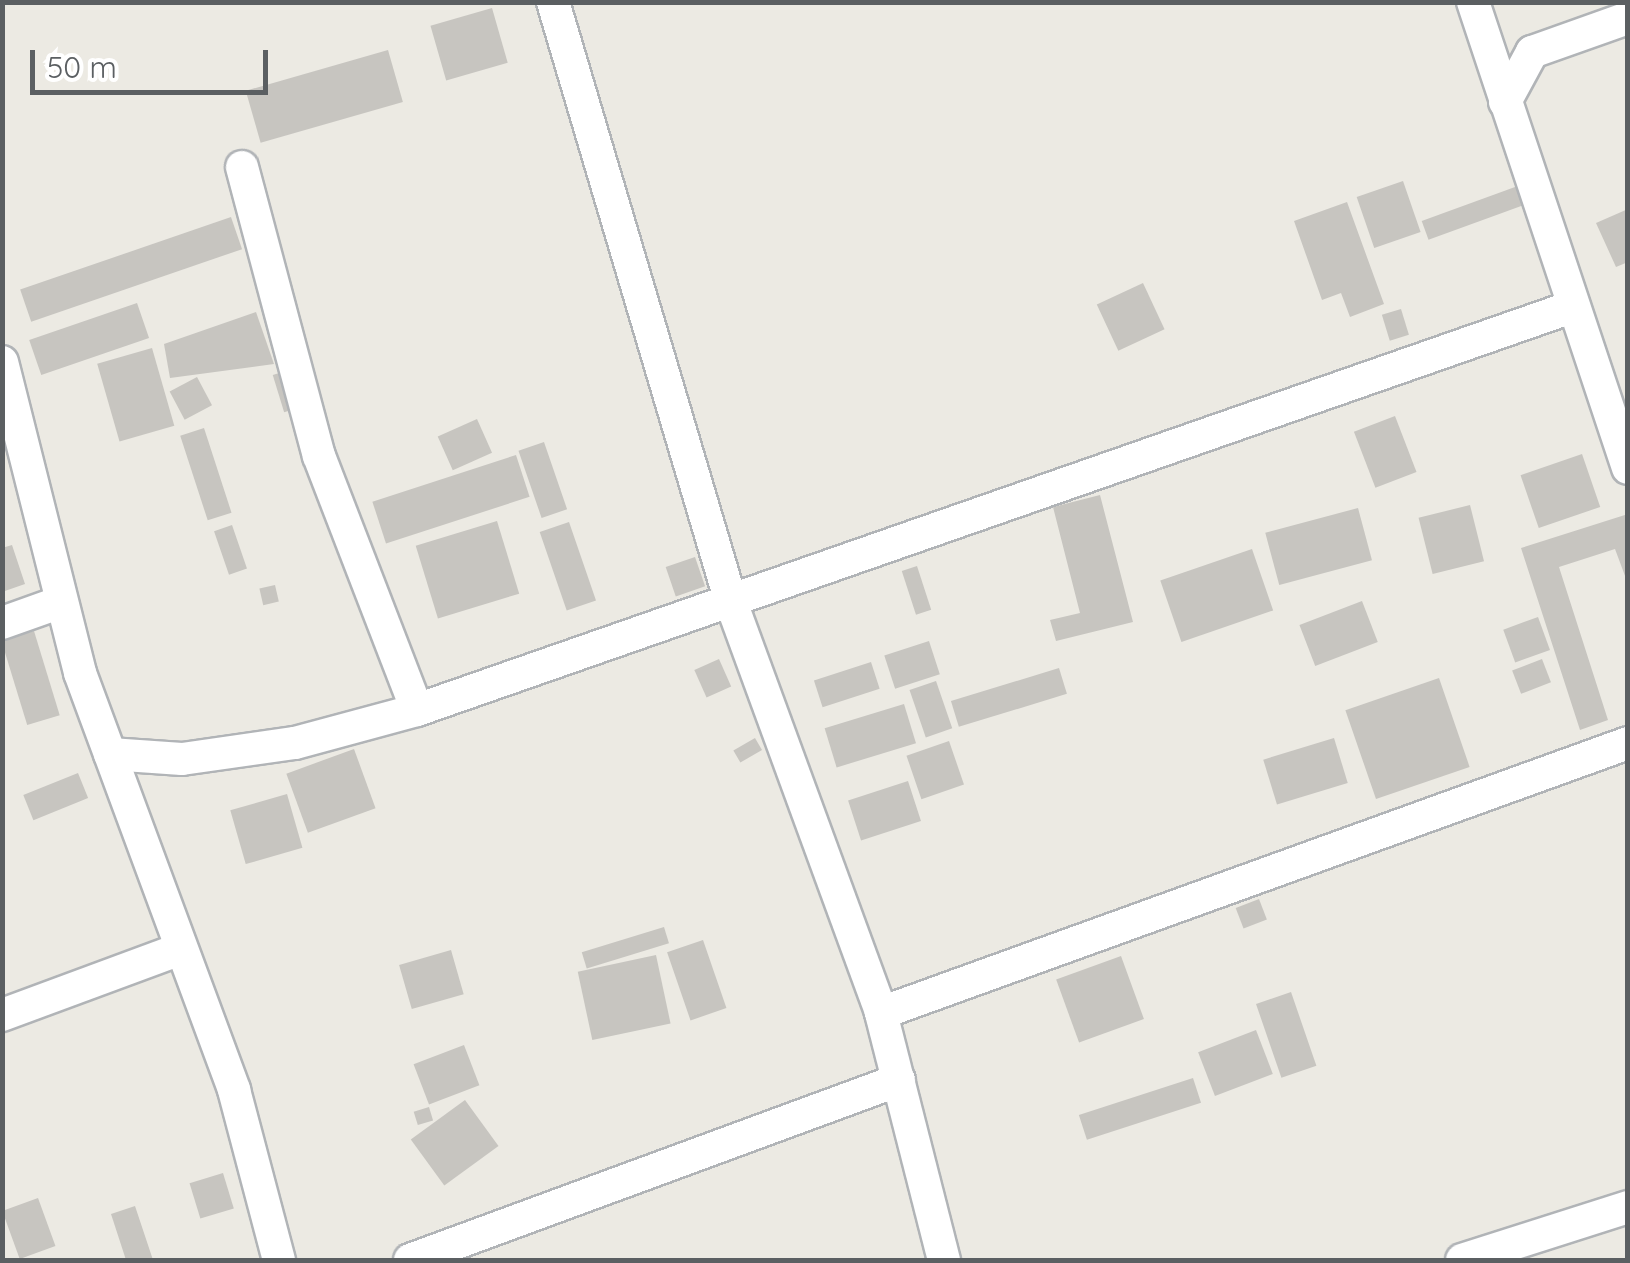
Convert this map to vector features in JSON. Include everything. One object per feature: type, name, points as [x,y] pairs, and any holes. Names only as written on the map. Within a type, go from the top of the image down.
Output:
[{"type":"street","points":[[553,2],[731,602],[880,1014],[944,1260]]},
{"type":"street","points":[[1473,2],[1569,308],[1628,468]]},
{"type":"street","points":[[1505,102],[1532,52],[1628,18]]},
{"type":"street","points":[[242,167],[319,456],[417,710]]},
{"type":"street","points":[[110,754],[182,760],[295,743],[417,710],[731,602],[1059,480],[1315,402],[1569,308]]},
{"type":"street","points":[[2,362],[61,602],[178,950],[234,1090],[279,1260]]},
{"type":"street","points":[[2,623],[61,602]]},
{"type":"street","points":[[880,1014],[1628,743]]},
{"type":"street","points":[[2,1014],[178,950]]},
{"type":"street","points":[[410,1260],[899,1080]]},
{"type":"street","points":[[1462,1260],[1628,1207]]},
{"type":"building","points":[[492,8],[508,63],[446,80],[430,26]]},
{"type":"building","points":[[388,50],[403,102],[261,143],[246,91]]},
{"type":"building","points":[[1403,181],[1421,232],[1374,248],[1357,197]]},
{"type":"building","points":[[1526,183],[1533,202],[1429,240],[1422,221]]},
{"type":"building","points":[[1347,202],[1384,304],[1350,317],[1341,293],[1322,300],[1294,221]]},
{"type":"building","points":[[1628,209],[1628,262],[1616,267],[1596,223]]},
{"type":"building","points":[[231,217],[242,249],[31,322],[20,290]]},
{"type":"building","points":[[1143,283],[1165,329],[1118,351],[1097,305]]},
{"type":"building","points":[[137,303],[149,338],[41,375],[29,340]]},
{"type":"building","points":[[1401,309],[1409,335],[1390,341],[1382,315]]},
{"type":"building","points":[[256,312],[274,364],[170,378],[164,344]]},
{"type":"building","points":[[152,348],[174,426],[120,442],[97,364]]},
{"type":"building","points":[[289,370],[300,407],[284,412],[273,375]]},
{"type":"building","points":[[197,377],[212,405],[185,420],[170,392]]},
{"type":"building","points":[[1395,416],[1417,472],[1375,488],[1354,432]]},
{"type":"building","points":[[477,419],[492,453],[453,470],[438,436]]},
{"type":"building","points":[[204,428],[232,513],[208,520],[180,436]]},
{"type":"building","points":[[544,442],[567,509],[542,518],[518,451]]},
{"type":"building","points":[[1582,454],[1600,507],[1539,528],[1521,475]]},
{"type":"building","points":[[516,455],[530,497],[386,544],[372,502]]},
{"type":"building","points":[[1100,495],[1133,622],[1056,641],[1050,620],[1080,613],[1053,507]]},
{"type":"building","points":[[1470,505],[1484,561],[1433,574],[1419,518]]},
{"type":"building","points":[[1358,508],[1372,560],[1279,585],[1265,533]]},
{"type":"building","points":[[1628,514],[1628,584],[1615,549],[1559,567],[1608,720],[1580,730],[1521,548]]},
{"type":"building","points":[[497,521],[519,594],[438,619],[416,546]]},
{"type":"building","points":[[569,522],[596,600],[567,611],[540,532]]},
{"type":"building","points":[[232,525],[247,568],[229,575],[214,531]]},
{"type":"building","points":[[12,545],[25,584],[2,592],[2,548]]},
{"type":"building","points":[[1252,549],[1273,610],[1181,642],[1160,581]]},
{"type":"building","points":[[695,557],[705,586],[676,596],[666,567]]},
{"type":"building","points":[[917,566],[931,610],[916,615],[902,571]]},
{"type":"building","points":[[275,585],[279,602],[263,605],[259,589]]},
{"type":"building","points":[[1362,601],[1378,642],[1315,666],[1299,625]]},
{"type":"building","points":[[1538,617],[1550,650],[1515,663],[1503,630]]},
{"type":"building","points":[[34,631],[60,715],[27,725],[2,641]]},
{"type":"building","points":[[929,641],[940,674],[895,689],[884,656]]},
{"type":"building","points":[[719,659],[731,686],[707,697],[694,670]]},
{"type":"building","points":[[1542,659],[1551,682],[1521,694],[1512,670]]},
{"type":"building","points":[[871,662],[880,689],[823,707],[814,681]]},
{"type":"building","points":[[1059,668],[1067,694],[959,727],[951,701]]},
{"type":"building","points":[[1439,678],[1470,767],[1376,799],[1345,710]]},
{"type":"building","points":[[936,681],[952,728],[926,737],[910,690]]},
{"type":"building","points":[[904,704],[916,743],[837,767],[825,728]]},
{"type":"building","points":[[755,738],[762,750],[740,763],[733,750]]},
{"type":"building","points":[[1334,738],[1348,783],[1277,805],[1263,760]]},
{"type":"building","points":[[949,741],[964,784],[921,799],[906,756]]},
{"type":"building","points":[[354,749],[376,808],[308,833],[286,774]]},
{"type":"building","points":[[78,773],[88,798],[33,820],[23,795]]},
{"type":"building","points":[[908,781],[921,821],[861,840],[848,800]]},
{"type":"building","points":[[287,794],[302,848],[246,864],[230,810]]},
{"type":"building","points":[[1259,899],[1267,920],[1244,928],[1236,908]]},
{"type":"building","points":[[664,927],[669,943],[587,968],[582,952]]},
{"type":"building","points":[[703,940],[726,1008],[691,1020],[667,952]]},
{"type":"building","points":[[451,950],[464,994],[412,1009],[399,965]]},
{"type":"building","points":[[656,955],[671,1023],[592,1040],[578,972]]},
{"type":"building","points":[[1121,956],[1144,1019],[1079,1043],[1056,980]]},
{"type":"building","points":[[1291,992],[1316,1066],[1281,1078],[1256,1004]]},
{"type":"building","points":[[1256,1030],[1273,1074],[1215,1096],[1198,1052]]},
{"type":"building","points":[[464,1045],[479,1085],[429,1104],[414,1064]]},
{"type":"building","points":[[1193,1078],[1201,1103],[1087,1140],[1079,1115]]},
{"type":"building","points":[[465,1100],[499,1146],[444,1185],[411,1139]]},
{"type":"building","points":[[429,1107],[433,1120],[418,1125],[414,1112]]},
{"type":"building","points":[[223,1173],[234,1208],[200,1219],[190,1183]]},
{"type":"building","points":[[38,1198],[55,1246],[20,1259],[2,1211]]},
{"type":"building","points":[[135,1206],[153,1260],[126,1260],[111,1214]]}]
